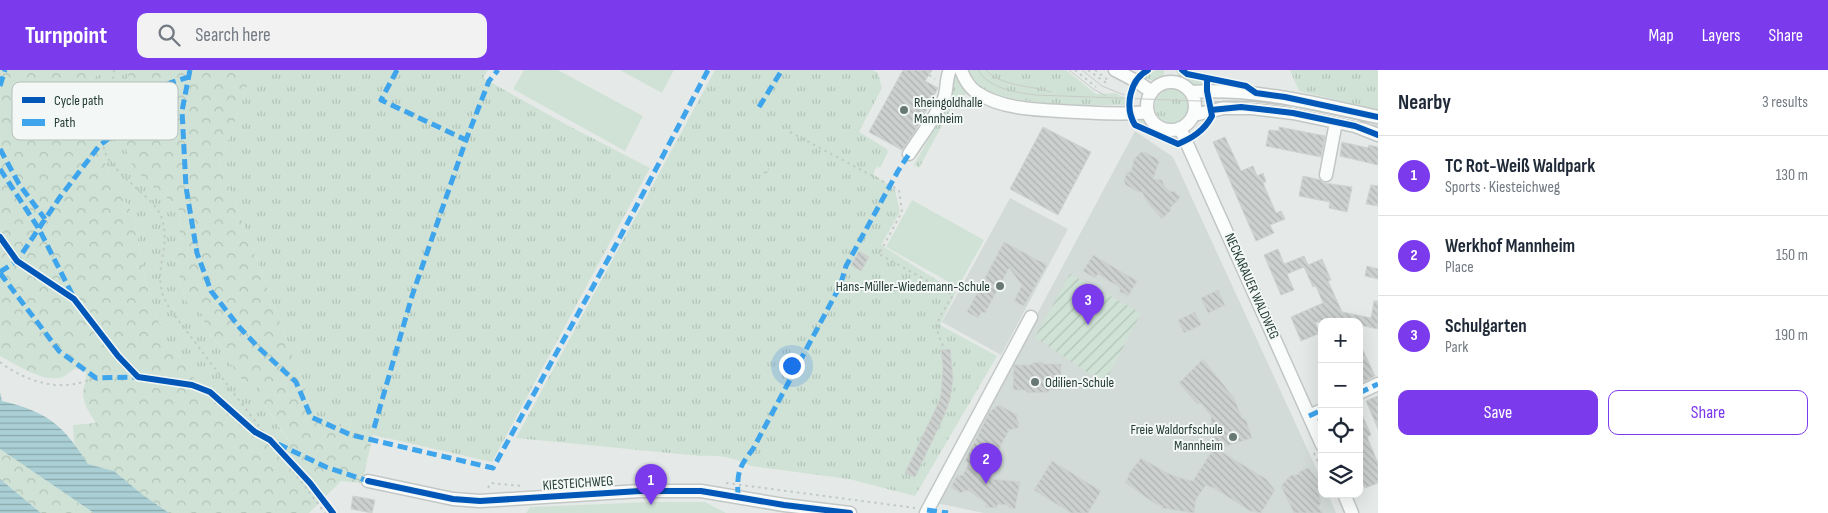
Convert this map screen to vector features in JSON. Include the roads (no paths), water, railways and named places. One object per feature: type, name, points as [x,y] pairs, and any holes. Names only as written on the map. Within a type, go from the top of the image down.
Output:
[{"type":"street","points":[[909,154],[943,100],[948,86],[947,75],[950,70]]},
{"type":"street","points":[[961,70],[975,92],[1028,109],[1130,114],[1148,112]]},
{"type":"street","points":[[1110,75],[1136,81],[1152,92]]},
{"type":"street","points":[[1170,76],[1191,92],[1195,101],[1194,115],[1189,123],[1180,128],[1169,130],[1163,129],[1153,122],[1148,112],[1148,99],[1152,92],[1170,76]]},
{"type":"street","points":[[1191,92],[1233,90],[1256,93],[1285,97],[1378,117]]},
{"type":"street","points":[[1194,115],[1211,110],[1252,108],[1293,113],[1355,126],[1378,135]]},
{"type":"street","points":[[1326,175],[1336,122]]},
{"type":"street","name":"NECKARAUER WALDWEG","points":[[1180,128],[1318,436]]},
{"type":"street","points":[[926,513],[1031,317]]},
{"type":"street","points":[[1363,391],[1378,384]]},
{"type":"street","points":[[1309,416],[1318,412]]},
{"type":"street","name":"KIESTEICHWEG","points":[[368,481],[453,499],[480,501],[673,490],[701,491],[782,509],[850,513]]},
{"type":"street","points":[[1346,498],[1352,513]]},
{"type":"water","points":[[0,392],[2,401],[31,410],[53,422],[70,439],[88,464],[114,471],[169,513],[94,513],[0,449]]},
{"type":"water","points":[[0,479],[41,513],[0,513]]},
{"type":"tram line","points":[[978,70],[989,82],[1011,91],[1028,94],[1253,103],[1288,107],[1378,126]]},
{"type":"tram line","points":[[986,70],[992,76],[1008,83],[1051,92]]},
{"type":"tram line","points":[[1069,70],[1092,88],[1106,96]]},
{"type":"tram line","points":[[1082,70],[1102,86],[1124,95]]},
{"type":"place","name":"Rheingoldhalle Mannheim","points":[[904,110]]},
{"type":"place","name":"Hans-Müller-Wiedemann-Schule","points":[[1000,286]]},
{"type":"place","name":"Schulgarten","points":[[1088,325]]},
{"type":"place","name":"Odilien-Schule","points":[[1035,382]]},
{"type":"place","name":"Freie Waldorfschule Mannheim","points":[[1233,437]]},
{"type":"place","name":"Werkhof Mannheim","points":[[986,484]]},
{"type":"place","name":"TC Rot-Weiß Waldpark","points":[[651,505]]}]
